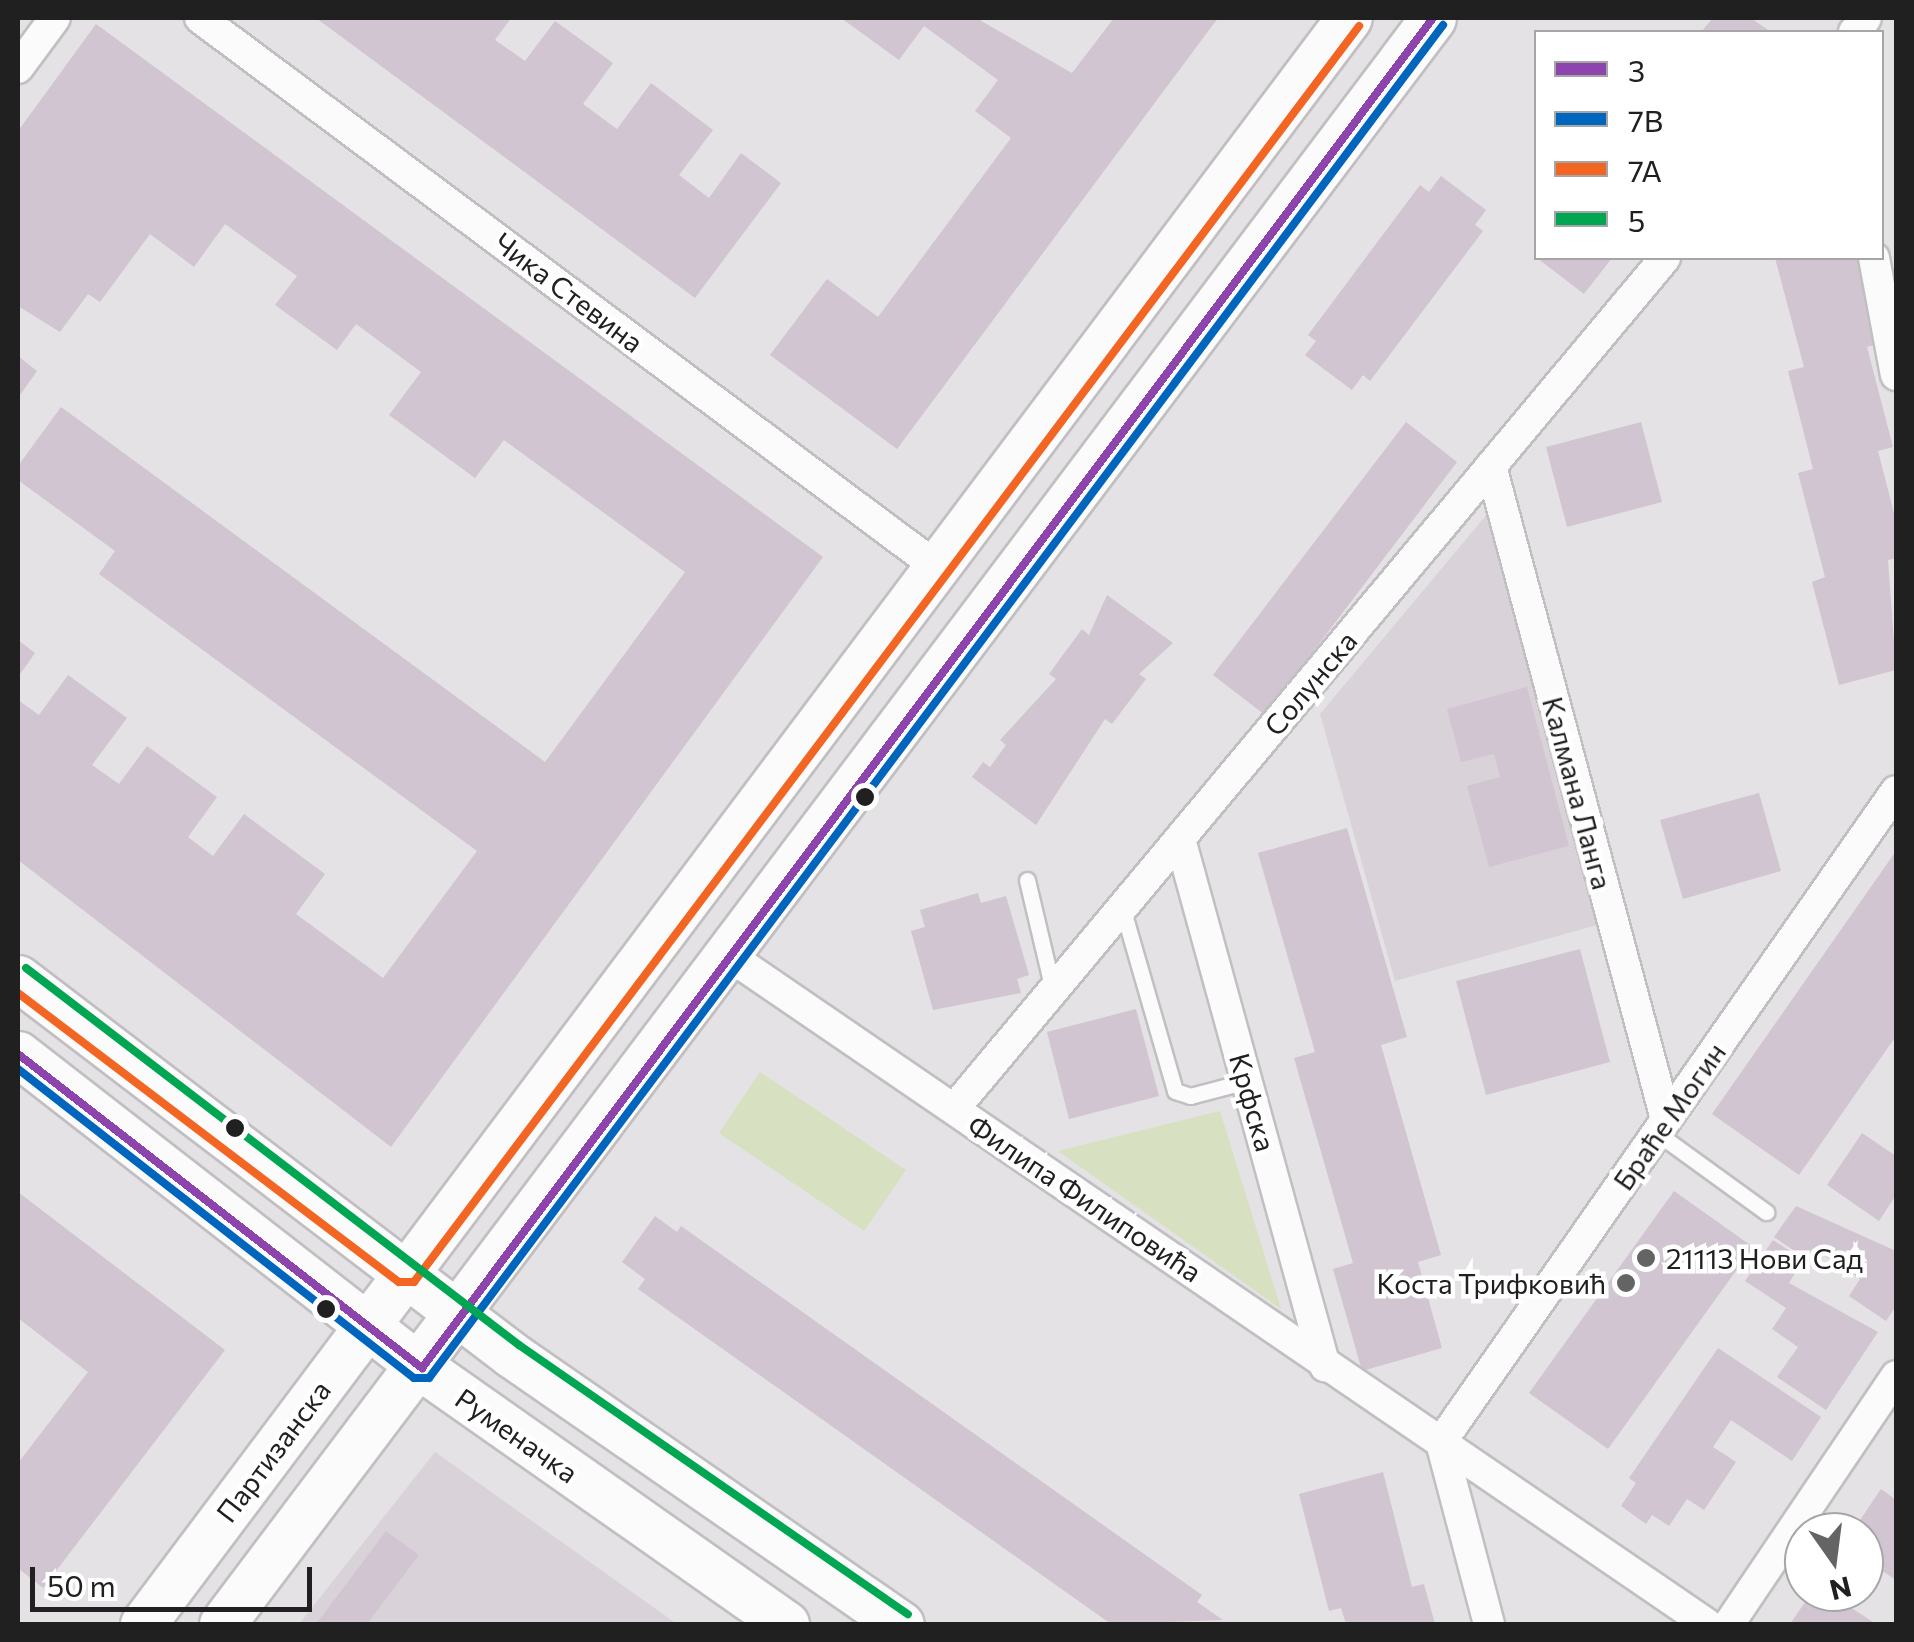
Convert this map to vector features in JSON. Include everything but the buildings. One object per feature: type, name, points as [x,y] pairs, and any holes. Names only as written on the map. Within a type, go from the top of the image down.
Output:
[{"type":"main road","name":"Партизанска","points":[[144,1624],[1349,18]]},
{"type":"main road","points":[[222,1624],[422,1368],[1433,18]]},
{"type":"main road","points":[[18,978],[460,1316],[901,1624]]},
{"type":"main road","name":"Руменачка","points":[[18,1054],[422,1368],[786,1624]]},
{"type":"street","points":[[18,68],[55,18]]},
{"type":"street","name":"Чика Стевина","points":[[200,18],[936,567]]},
{"type":"street","name":"Солунска","points":[[954,1108],[1663,260]]},
{"type":"street","points":[[1874,260],[1896,374]]},
{"type":"street","name":"Калмана Ланга","points":[[1491,466],[1662,1126]]},
{"type":"street","name":"Браће Могин","points":[[1441,1442],[1896,791]]},
{"type":"street","name":"Крфска","points":[[1180,839],[1325,1366]]},
{"type":"street","name":"Филипа Филиповића","points":[[728,955],[1707,1624]]},
{"type":"street","points":[[1729,1624],[1896,1376]]},
{"type":"street","points":[[1441,1442],[1489,1624]]},
{"type":"lane","points":[[1027,880],[1053,990]]},
{"type":"lane","points":[[1122,908],[1175,1091],[1190,1096],[1247,1081]]},
{"type":"lane","points":[[1662,1126],[1766,1212]]},
{"type":"shaded area","points":[[1488,513],[1597,925],[1395,981],[1320,714]]},
{"type":"shaded area","points":[[435,1452],[677,1624],[299,1624]]},
{"type":"green space","points":[[760,1072],[906,1170],[864,1231],[719,1133]]},
{"type":"green space","points":[[1220,1111],[1281,1309],[1058,1151]]},
{"type":"transit line","name":"3","points":[[18,1054],[422,1368],[1433,18]]},
{"type":"transit line","name":"7B","points":[[18,1069],[414,1378],[429,1378],[1443,25]]},
{"type":"transit line","name":"7A","points":[[18,993],[399,1282],[414,1282],[1359,26]]},
{"type":"transit line","name":"5","points":[[26,968],[519,1345],[908,1614]]},
{"type":"place","name":"21113 Нови Сад","points":[[1646,1258]]},
{"type":"place","name":"Коста Трифковић","points":[[1626,1283]]}]
